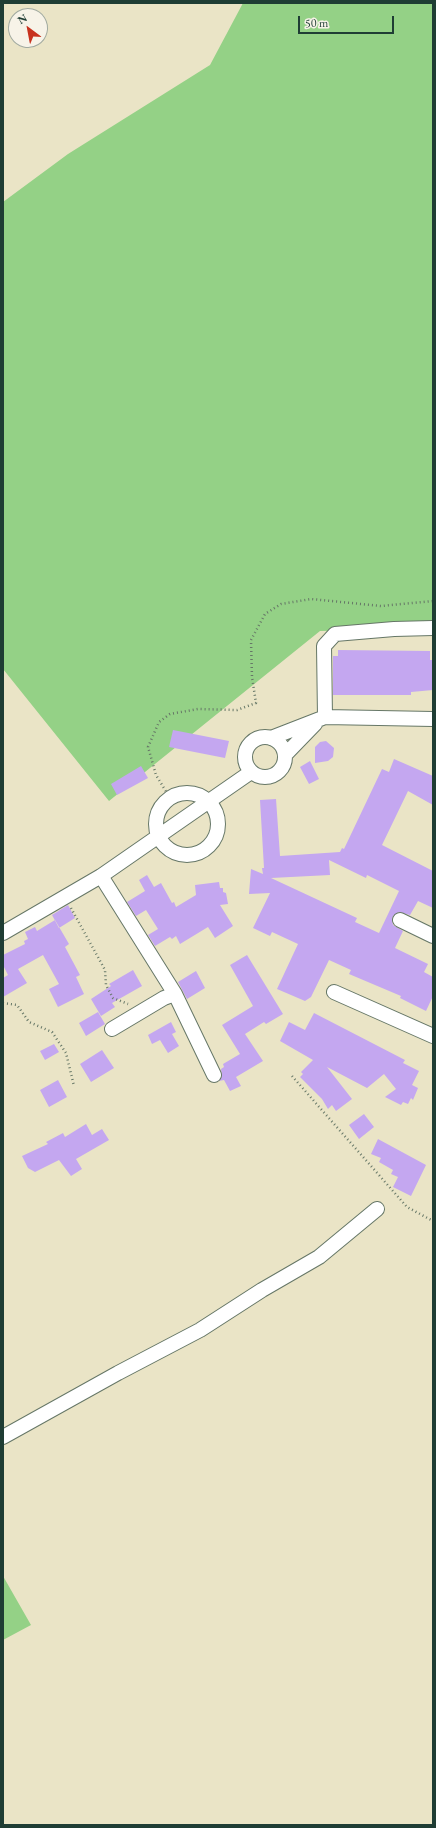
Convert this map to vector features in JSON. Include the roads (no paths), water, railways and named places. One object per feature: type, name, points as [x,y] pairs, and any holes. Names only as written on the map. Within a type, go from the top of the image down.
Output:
[{"type":"street","points":[[285,755],[322,718],[324,646],[335,634],[394,629],[433,628]]},
{"type":"street","points":[[271,738],[280,744],[285,755],[283,767],[274,776],[262,777],[251,772],[246,761],[247,750],[254,741],[259,738],[271,738],[322,718],[433,719]]},
{"type":"street","points":[[3,933],[102,876],[251,772]]},
{"type":"street","points":[[188,793],[198,795],[208,803],[213,807],[218,817],[218,828],[215,838],[209,847],[194,854],[178,854],[169,850],[161,842],[156,823],[158,813],[170,798],[178,794],[188,793]]},
{"type":"street","points":[[102,876],[175,994],[214,1075]]},
{"type":"street","points":[[400,920],[433,936]]},
{"type":"street","points":[[334,992],[433,1036]]},
{"type":"street","points":[[112,1029],[146,1008],[175,994]]},
{"type":"street","points":[[3,1437],[118,1373],[200,1330],[262,1290],[319,1257],[377,1209]]}]
